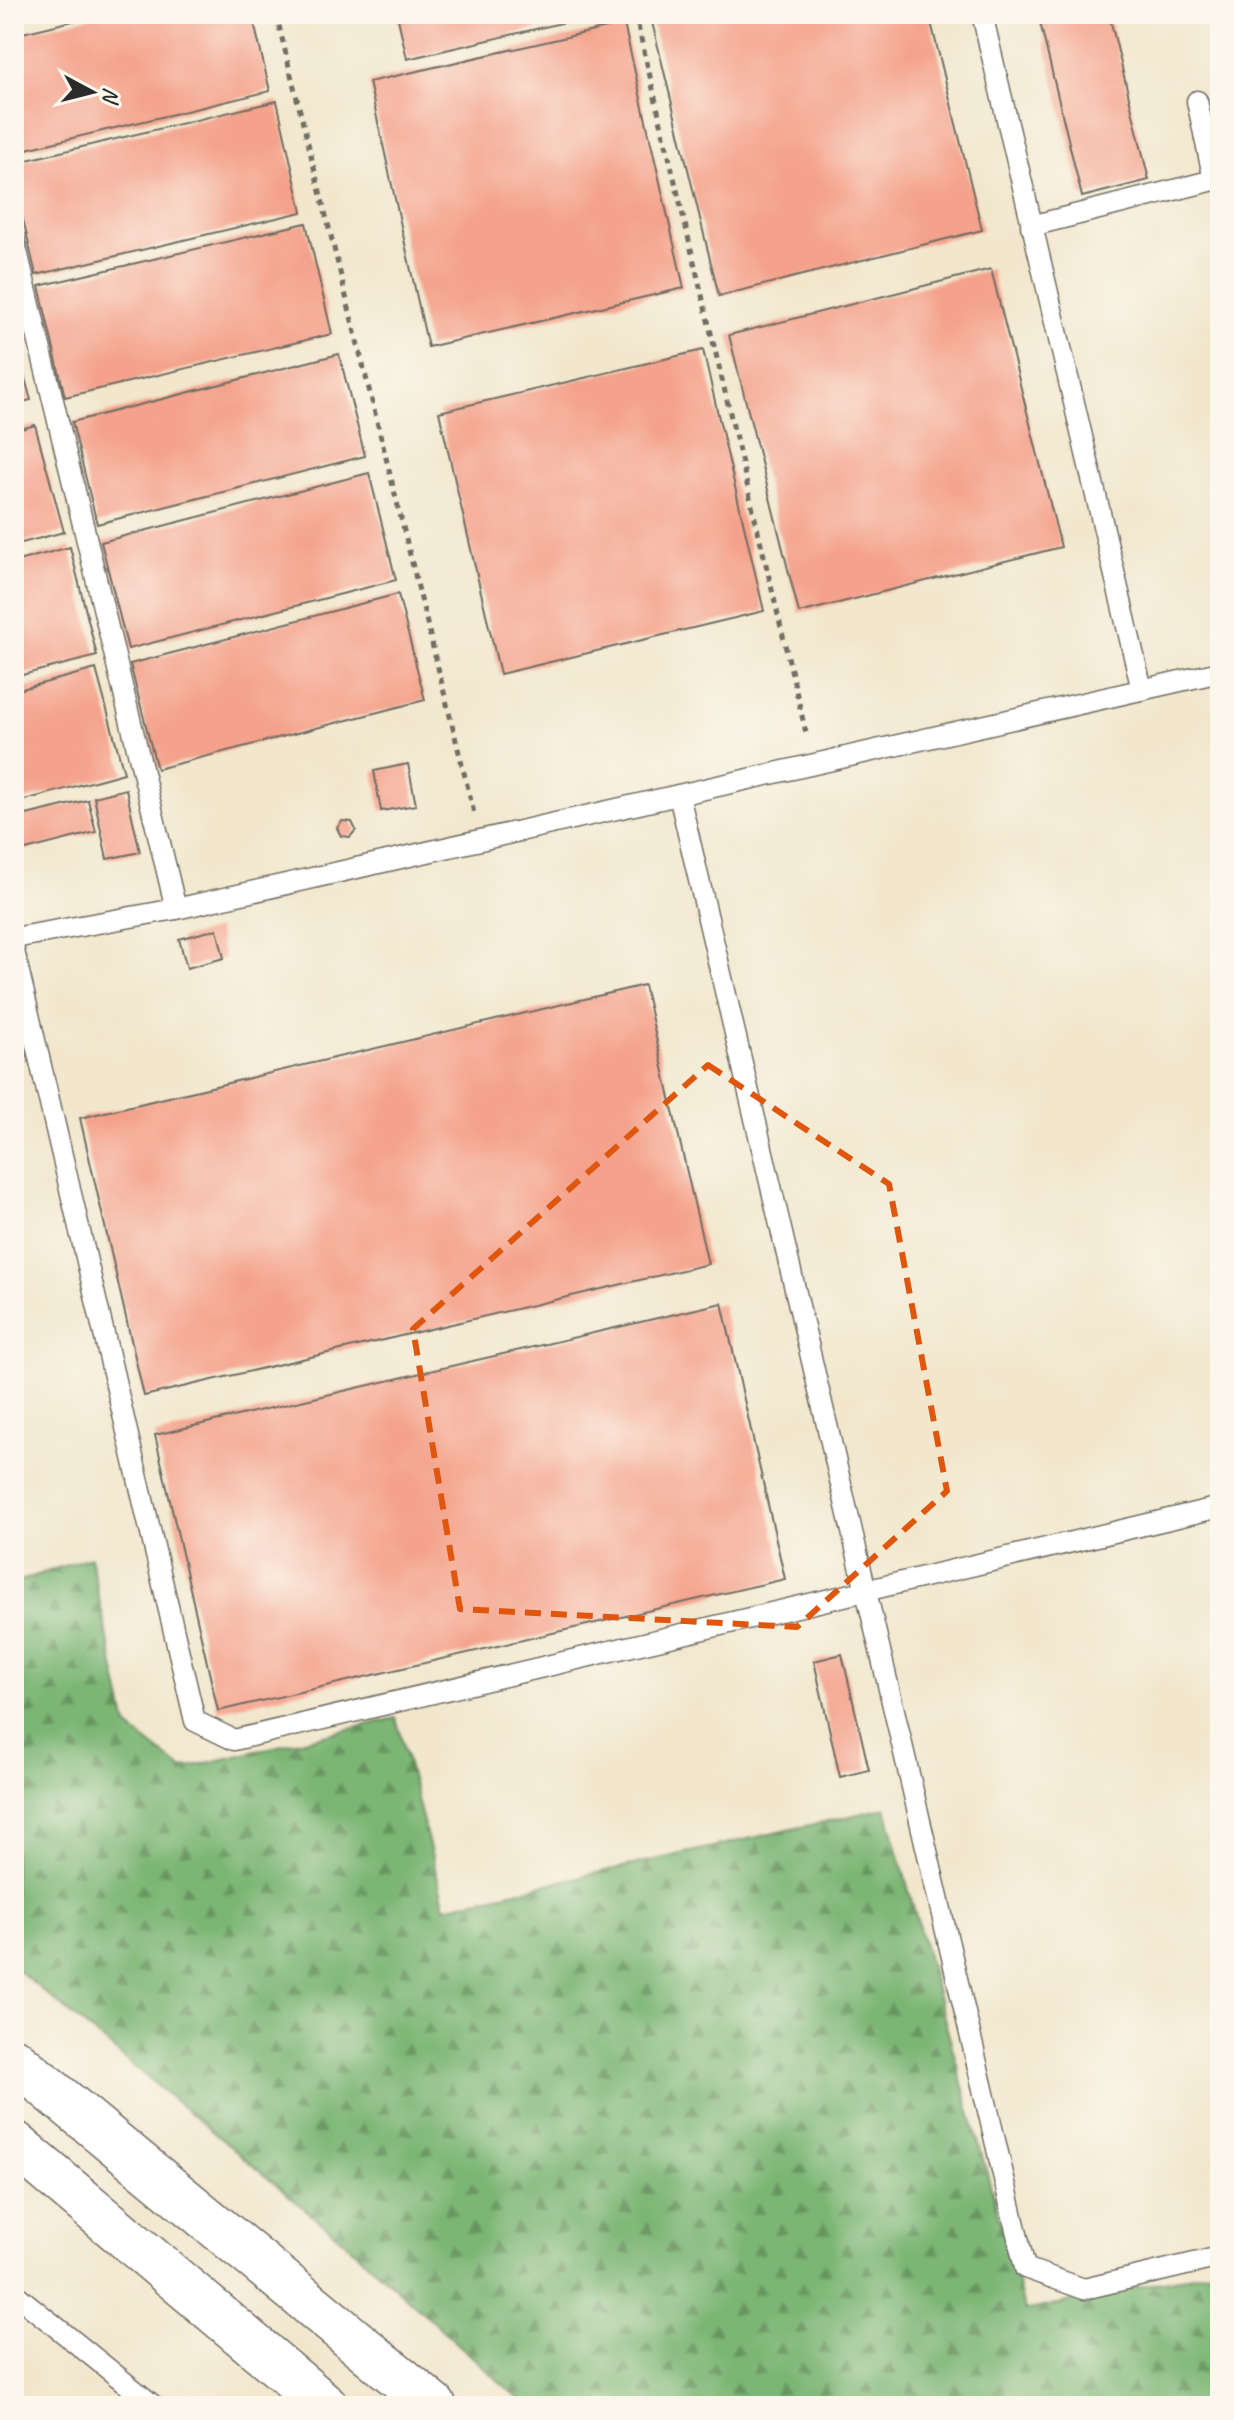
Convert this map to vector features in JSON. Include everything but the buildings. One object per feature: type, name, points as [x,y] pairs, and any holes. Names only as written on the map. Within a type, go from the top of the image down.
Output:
[{"type":"highway","points":[[14,2060],[434,2406]]},
{"type":"highway","points":[[14,2143],[326,2406]]},
{"type":"lane","points":[[982,14],[1142,690]]},
{"type":"lane","points":[[1031,226],[1214,180],[1197,101]]},
{"type":"lane","points":[[14,239],[176,909]]},
{"type":"lane","points":[[14,938],[176,909],[1220,672]]},
{"type":"lane","points":[[679,795],[1025,2268],[1084,2289],[1220,2257]]},
{"type":"lane","points":[[14,951],[195,1721],[234,1740],[1220,1507]]},
{"type":"lane","points":[[14,2293],[154,2406]]},
{"type":"path","points":[[14,16],[22,14]]},
{"type":"path","points":[[276,14],[480,840]]},
{"type":"path","points":[[638,26],[814,764]]},
{"type":"highlighted area","points":[[708,1065],[889,1184],[947,1491],[797,1627],[460,1609],[413,1329]]},
{"type":"green space","points":[[90,1557],[127,1726],[182,1769],[396,1718],[445,1907],[886,1808],[1025,2311],[1220,2269],[1220,2406],[527,2406],[339,2237],[14,1967],[14,1583]]}]
